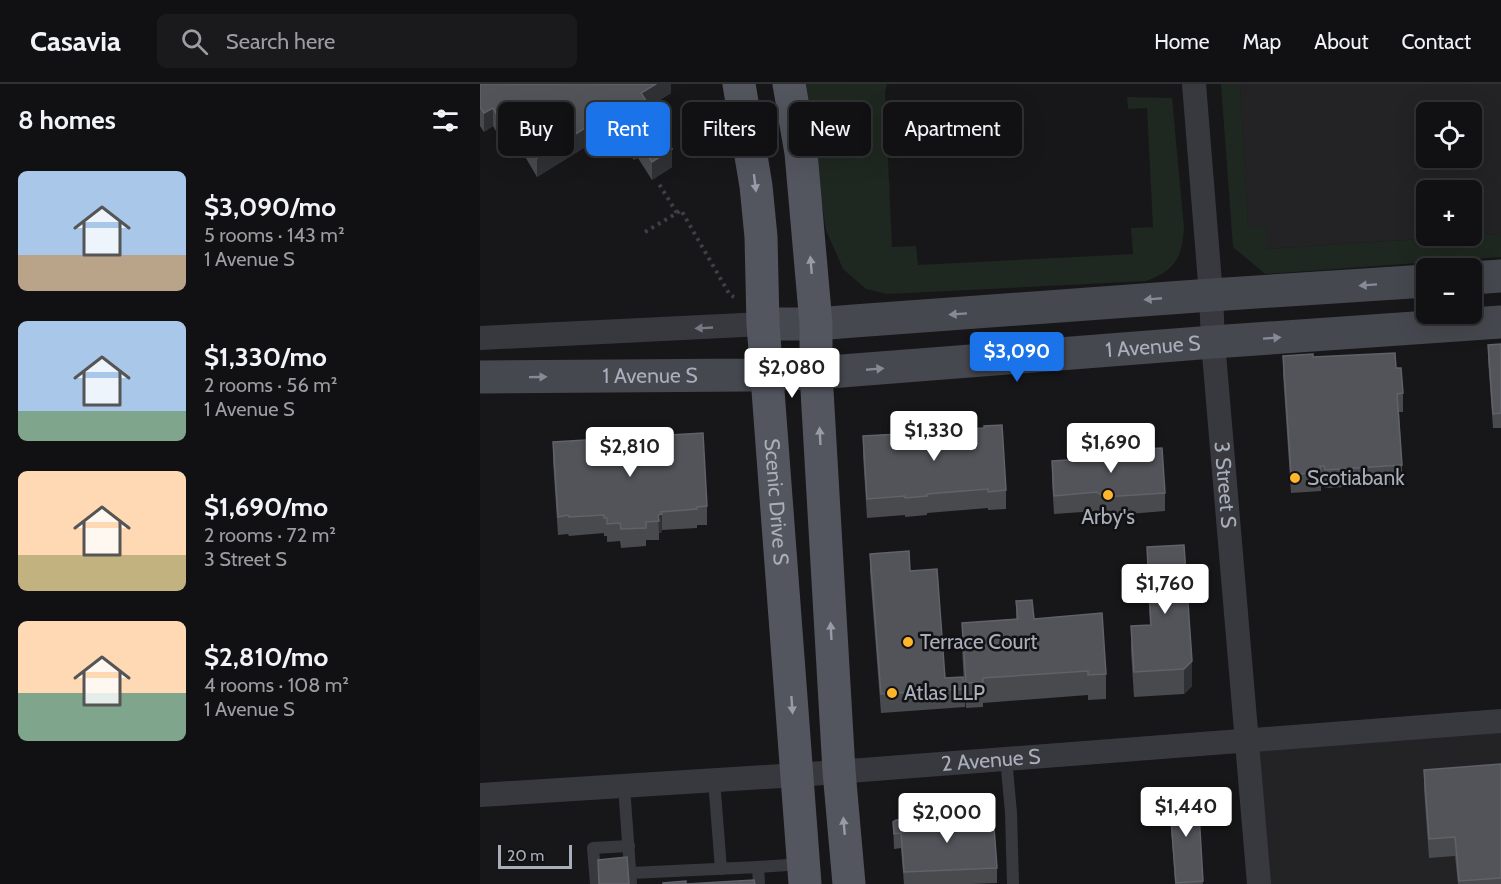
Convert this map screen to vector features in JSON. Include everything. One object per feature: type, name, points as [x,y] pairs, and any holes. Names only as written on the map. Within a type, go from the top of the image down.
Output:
[{"type":"main road","name":"Scenic Drive S","points":[[739,84],[753,166],[761,237],[763,324],[804,874]]},
{"type":"main road","points":[[789,84],[801,153],[816,324],[816,373],[839,771],[849,884]]},
{"type":"street","name":"3 Street S","points":[[1194,84],[1213,342],[1259,884]]},
{"type":"street","points":[[1482,277],[1501,276]]},
{"type":"street","points":[[480,339],[763,324],[816,324],[1416,282]]},
{"type":"street","name":"1 Avenue S","points":[[480,377],[816,373],[1501,322]]},
{"type":"street","name":"2 Avenue S","points":[[480,795],[797,775],[1501,721]]},
{"type":"lane","points":[[1006,758],[1011,813],[1012,884]]},
{"type":"lane","points":[[714,780],[722,869]]},
{"type":"lane","points":[[624,786],[631,879],[758,867],[804,874]]},
{"type":"lane","points":[[596,884],[594,848],[629,846]]},
{"type":"lane","points":[[758,867],[759,884]]},
{"type":"path","points":[[660,184],[677,213]]},
{"type":"path","points":[[645,232],[681,210],[730,295],[736,298]]},
{"type":"shaded area","points":[[803,84],[887,84],[885,102],[883,102],[883,156],[888,156],[892,247],[916,246],[918,265],[1133,254],[1131,228],[1153,227],[1147,108],[1128,109],[1127,97],[1172,98],[1184,228],[1179,255],[1164,273],[1146,281],[887,294],[866,289],[843,269],[826,230],[814,156],[871,156],[871,102],[806,102]]},
{"type":"shaded area","points":[[1221,84],[1240,84],[1248,226],[1266,226],[1267,249],[1416,239],[1416,246],[1482,246],[1482,235],[1501,234],[1501,257],[1416,258],[1416,263],[1265,274],[1233,247]]},
{"type":"shaded area","points":[[1240,84],[1501,84],[1501,234],[1482,235],[1482,180],[1416,180],[1416,239],[1267,249],[1248,227]]},
{"type":"shaded area","points":[[1501,721],[1501,884],[1259,884],[1248,740]]},
{"type":"building","points":[[480,84],[656,84],[641,93],[647,102],[586,102],[586,127],[574,135],[574,102],[498,102],[498,116],[493,108],[484,113],[480,107]]},
{"type":"building","points":[[648,156],[661,156],[652,162]]},
{"type":"building","points":[[1501,344],[1501,413],[1493,414],[1488,345]]},
{"type":"building","points":[[1395,353],[1396,368],[1401,368],[1403,393],[1397,394],[1402,465],[1325,470],[1324,466],[1320,466],[1321,473],[1291,474],[1283,356],[1313,354],[1313,357]]},
{"type":"building","points":[[1002,425],[1006,490],[988,492],[988,489],[905,498],[905,496],[867,499],[863,436]]},
{"type":"building","points":[[703,433],[707,506],[661,512],[662,514],[658,515],[659,521],[646,522],[646,528],[621,529],[620,523],[607,524],[607,518],[604,518],[604,515],[558,517],[553,442]]},
{"type":"building","points":[[1162,448],[1165,493],[1104,497],[1097,492],[1054,496],[1052,461],[1084,459],[1090,452]]},
{"type":"building","points":[[1184,545],[1192,661],[1184,669],[1134,672],[1131,626],[1151,625],[1147,547]]},
{"type":"building","name":"Terrace Court","points":[[909,551],[910,571],[937,569],[945,678],[963,677],[965,689],[881,694],[870,554]]},
{"type":"building","points":[[1032,600],[1034,619],[1102,613],[1106,674],[1088,675],[1088,671],[983,678],[983,682],[966,683],[962,623],[1018,619],[1016,601]]},
{"type":"building","points":[[1501,764],[1501,878],[1459,881],[1455,837],[1429,839],[1424,770]]},
{"type":"building","points":[[1195,793],[1198,796],[1203,881],[1176,883],[1169,795]]},
{"type":"building","points":[[985,816],[985,827],[994,827],[997,868],[904,872],[901,833],[894,834],[893,822],[935,817],[938,820]]},
{"type":"building","points":[[627,857],[629,884],[599,884],[598,860]]},
{"type":"building","points":[[754,880],[755,884],[686,884]]},
{"type":"building","points":[[686,881],[686,884],[663,884],[663,883]]},
{"type":"place","name":"Scotiabank","points":[[1295,478]]},
{"type":"place","name":"Arby's","points":[[1108,495]]},
{"type":"place","name":"Terrace Court","points":[[908,642]]},
{"type":"place","name":"Atlas LLP","points":[[892,693]]}]
